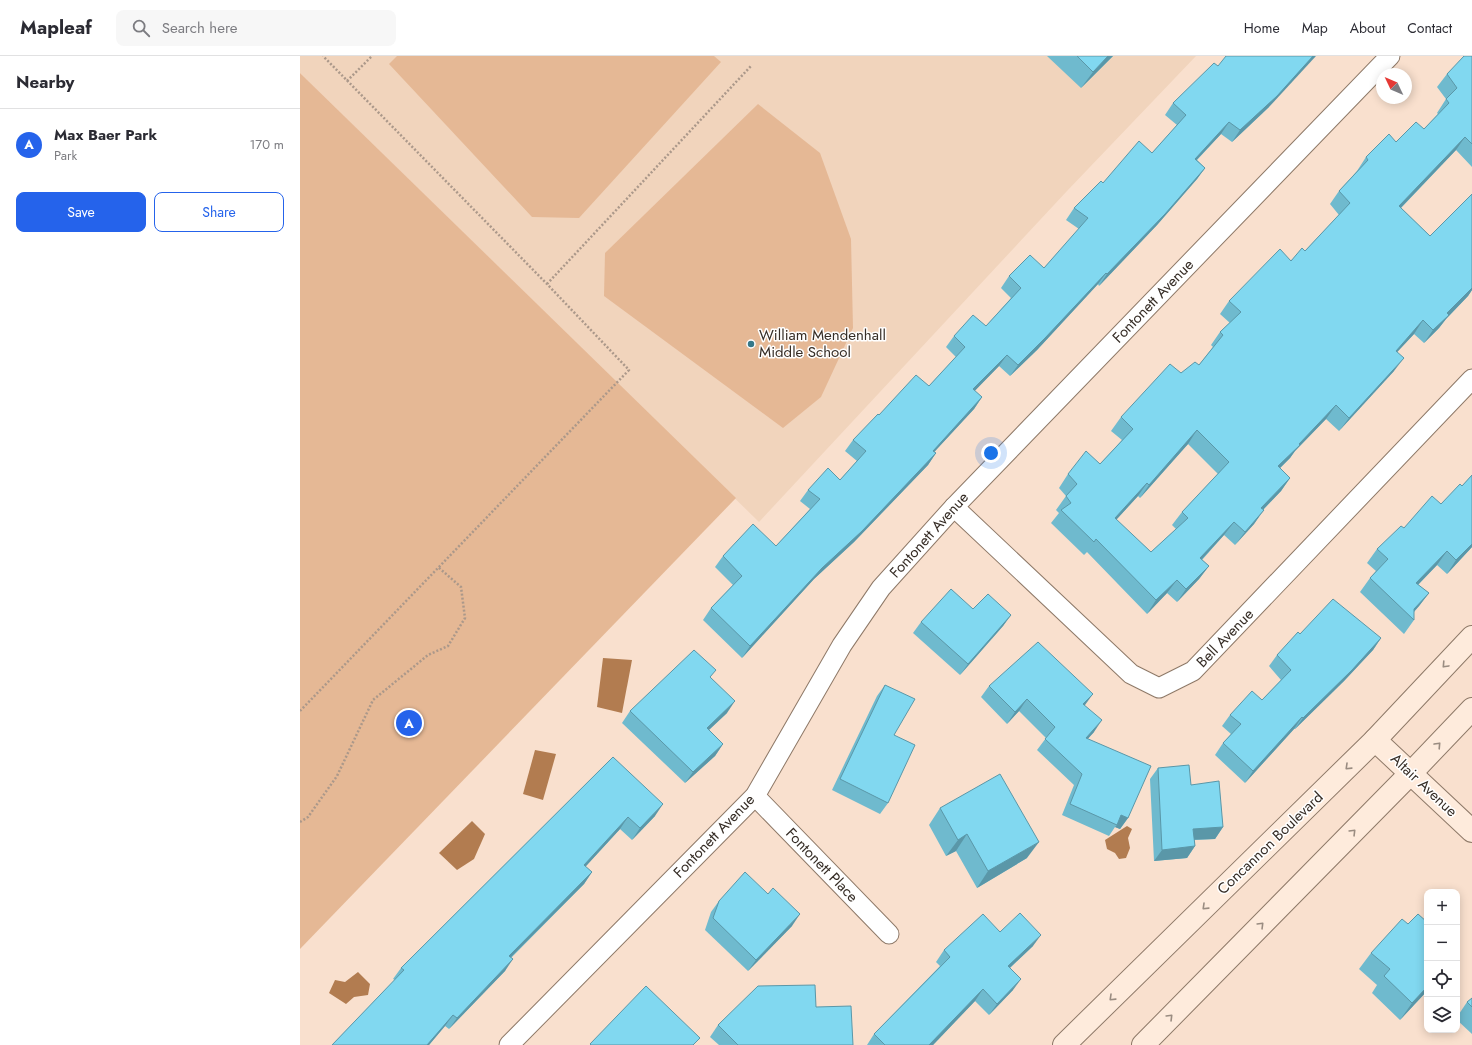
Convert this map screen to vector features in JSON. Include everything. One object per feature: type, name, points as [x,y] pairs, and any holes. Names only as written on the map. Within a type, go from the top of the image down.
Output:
[{"type":"main road","name":"Concannon Boulevard","points":[[1064,1045],[1376,740],[1472,636]]},
{"type":"main road","points":[[1143,1045],[1472,709]]},
{"type":"main road","name":"Altair Avenue","points":[[1376,740],[1472,831]]},
{"type":"street","name":"Fontonett Avenue","points":[[509,1045],[755,796],[842,645],[881,588],[954,507],[1390,56]]},
{"type":"street","name":"Bell Avenue","points":[[954,507],[1130,674],[1159,688],[1193,671],[1472,379]]},
{"type":"street","name":"Fontonett Place","points":[[755,796],[889,934]]},
{"type":"path","points":[[300,711],[629,370],[547,284],[323,56]]},
{"type":"path","points":[[347,81],[372,56]]},
{"type":"path","points":[[547,284],[751,66]]},
{"type":"path","points":[[300,822],[308,817],[337,776],[373,700],[428,655],[448,646],[465,618],[461,588],[438,567]]},
{"type":"shaded area","name":"William Mendenhall Middle School","points":[[300,56],[1196,56],[1067,191],[759,522],[300,73]]},
{"type":"shaded area","points":[[397,56],[714,56],[721,62],[579,218],[532,217],[389,64]]},
{"type":"shaded area","points":[[300,73],[736,498],[300,949]]},
{"type":"shaded area","points":[[758,104],[820,153],[851,239],[853,328],[821,397],[783,428],[604,296],[605,253]]},
{"type":"shaded area","points":[[603,658],[632,660],[622,713],[597,707]]},
{"type":"shaded area","points":[[535,750],[556,754],[543,800],[523,794]]},
{"type":"shaded area","points":[[472,821],[485,834],[474,859],[457,870],[439,853]]},
{"type":"shaded area","points":[[1127,826],[1132,829],[1128,838],[1130,848],[1126,858],[1119,859],[1115,853],[1107,849],[1105,840]]},
{"type":"shaded area","points":[[358,972],[370,984],[368,995],[354,997],[346,1004],[329,993],[335,980],[345,982]]},
{"type":"building","points":[[1077,56],[1108,56],[1093,72]]},
{"type":"building","points":[[1226,56],[1313,56],[1277,96],[1240,130],[1229,122],[1195,159],[1205,168],[1165,214],[1018,365],[1007,355],[973,389],[982,397],[933,451],[936,453],[862,531],[822,568],[750,646],[711,608],[742,576],[723,556],[753,524],[776,546],[820,499],[808,490],[828,468],[840,480],[866,451],[853,440],[878,414],[879,415],[916,375],[929,386],[965,347],[954,336],[973,315],[986,326],[1021,288],[1009,276],[1030,255],[1044,268],[1088,218],[1074,208],[1101,181],[1103,183],[1139,141],[1152,153],[1186,115],[1173,103],[1214,63],[1218,66]]},
{"type":"building","points":[[1464,56],[1472,56],[1472,144],[1465,137],[1399,206],[1430,236],[1472,194],[1472,288],[1447,313],[1449,315],[1433,330],[1423,320],[1396,351],[1404,358],[1349,418],[1336,405],[1299,444],[1300,445],[1278,466],[1290,478],[1261,508],[1264,510],[1245,532],[1234,522],[1200,558],[1209,566],[1186,589],[1177,580],[1156,600],[1096,539],[1094,542],[1061,510],[1071,503],[1066,496],[1077,484],[1068,474],[1086,451],[1100,464],[1133,429],[1121,417],[1170,364],[1181,373],[1195,362],[1199,365],[1223,335],[1220,332],[1241,312],[1229,301],[1280,249],[1291,261],[1302,248],[1305,251],[1350,203],[1339,191],[1368,160],[1366,157],[1389,134],[1396,142],[1416,122],[1424,129],[1449,103],[1446,99],[1457,88],[1447,74]],"holes":[[[1197,430],[1229,462],[1182,512],[1188,518],[1151,552],[1115,518],[1147,483],[1149,485]]]},
{"type":"building","points":[[1472,475],[1472,544],[1456,560],[1447,551],[1416,583],[1429,593],[1414,609],[1414,620],[1370,578],[1388,559],[1377,549],[1401,526],[1404,528],[1432,496],[1441,504],[1460,484],[1462,486]]},
{"type":"building","points":[[951,589],[973,609],[988,594],[1011,615],[968,664],[921,622]]},
{"type":"building","points":[[1333,599],[1381,638],[1352,670],[1303,718],[1302,717],[1253,771],[1223,743],[1241,724],[1230,715],[1252,691],[1262,700],[1291,670],[1277,655],[1298,632],[1300,634]]},
{"type":"building","points":[[1038,642],[1093,694],[1083,704],[1102,720],[1086,738],[1151,766],[1128,818],[1121,815],[1117,825],[1070,804],[1082,774],[1045,739],[1055,727],[1027,699],[1015,712],[989,686]]},
{"type":"building","points":[[694,650],[716,670],[710,677],[735,701],[707,728],[723,744],[693,772],[630,711]]},
{"type":"building","points":[[885,685],[915,699],[894,735],[915,745],[888,803],[840,779]]},
{"type":"building","points":[[613,757],[663,804],[640,828],[628,817],[584,865],[592,872],[509,956],[513,959],[457,1018],[453,1015],[427,1045],[332,1045],[404,970],[401,968]]},
{"type":"building","points":[[1189,765],[1191,785],[1219,781],[1223,827],[1193,829],[1195,846],[1162,850],[1158,768]]},
{"type":"building","points":[[1000,774],[1039,842],[988,871],[967,834],[958,840],[940,808]]},
{"type":"building","points":[[745,872],[768,894],[773,888],[800,914],[756,960],[713,918],[719,901]]},
{"type":"building","points":[[1020,913],[1041,935],[1008,966],[1021,979],[997,1004],[983,989],[929,1045],[885,1045],[874,1034],[950,957],[944,950],[983,914],[1000,932]]},
{"type":"building","points":[[1418,914],[1424,919],[1424,990],[1412,1003],[1384,976],[1390,969],[1371,953],[1402,919],[1408,924]]},
{"type":"building","points":[[815,985],[816,1007],[851,1006],[853,1045],[738,1045],[718,1025],[758,986]]},
{"type":"building","points":[[646,986],[700,1038],[693,1045],[591,1045],[590,1044]]},
{"type":"building","points":[[1472,998],[1472,1007],[1467,1002]]},
{"type":"place","name":"William Mendenhall Middle School","points":[[751,344]]},
{"type":"place","name":"Max Baer Park","points":[[409,723]]}]
